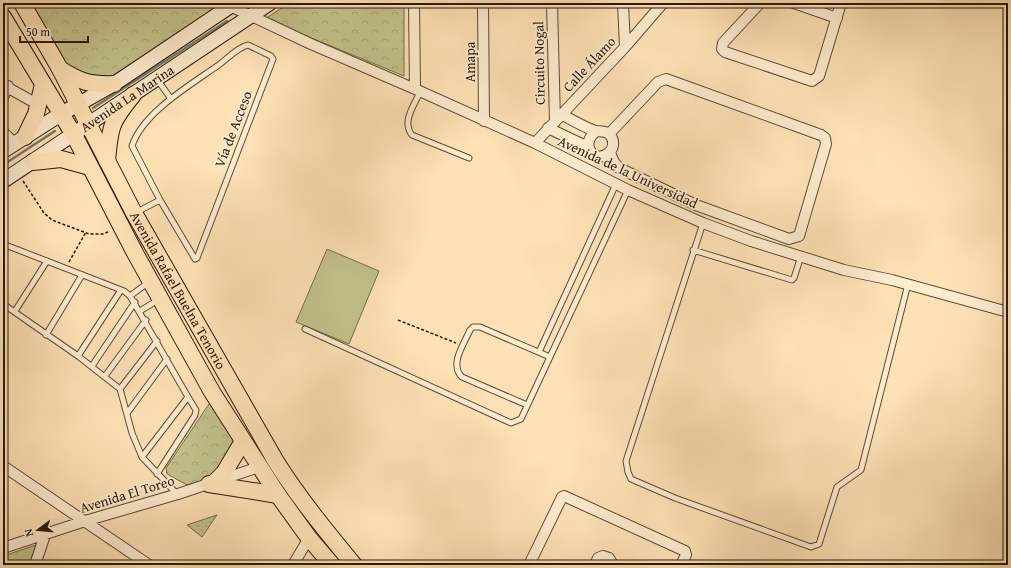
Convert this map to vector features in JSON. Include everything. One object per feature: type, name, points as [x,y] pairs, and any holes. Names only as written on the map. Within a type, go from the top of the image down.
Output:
[{"type":"main road","name":"Avenida La Marina","points":[[3,181],[270,3]]},
{"type":"main road","name":"Avenida Rafael Buelna Tenorio","points":[[24,4],[60,69],[134,214],[275,460],[317,519],[354,565]]},
{"type":"main road","name":"Avenida La Marina","points":[[14,144],[61,114],[114,84],[230,4]]},
{"type":"main road","name":"Avenida Rafael Buelna Tenorio","points":[[3,17],[74,135],[121,227],[212,392],[278,495],[308,538],[332,565]]},
{"type":"main road","points":[[60,69],[73,78],[91,84],[114,84]]},
{"type":"main road","points":[[14,144],[39,106],[43,84]]},
{"type":"main road","points":[[107,161],[110,127],[116,115],[133,95]]},
{"type":"main road","points":[[33,162],[61,159],[90,167]]},
{"type":"main road","points":[[212,483],[224,473],[243,441]]},
{"type":"main road","points":[[259,467],[275,460]]},
{"type":"main road","points":[[212,483],[278,495]]},
{"type":"street","points":[[414,3],[418,90]]},
{"type":"street","name":"Amapa","points":[[483,3],[484,121]]},
{"type":"street","name":"Circuito Nogal","points":[[552,3],[555,122]]},
{"type":"street","points":[[623,3],[625,48]]},
{"type":"street","name":"Calle Álamo","points":[[534,144],[625,48],[663,3]]},
{"type":"street","points":[[760,3],[723,43],[722,49],[725,52],[812,80],[819,76],[841,3]]},
{"type":"street","points":[[794,3],[836,18]]},
{"type":"street","name":"Avenida La Marina","points":[[230,4],[251,16]]},
{"type":"street","name":"Avenida de la Universidad","points":[[251,16],[311,44],[418,90],[628,190],[702,223],[751,241],[844,270],[908,284],[1008,312]]},
{"type":"street","points":[[609,134],[658,82],[666,79],[821,135],[825,138],[826,144],[799,236],[789,239],[719,214],[655,186],[619,168],[614,162],[610,152]]},
{"type":"street","points":[[3,97],[5,85],[39,106]]},
{"type":"street","points":[[555,122],[597,131],[604,131],[609,134],[613,140],[613,147],[610,152],[604,156],[597,156],[592,153],[588,147],[555,122]]},
{"type":"street","points":[[588,147],[588,140],[591,135],[597,131]]},
{"type":"street","points":[[3,132],[14,144]]},
{"type":"street","points":[[3,466],[149,565]]},
{"type":"street","name":"Avenida El Toreo","points":[[3,548],[85,521],[178,494],[259,467]]},
{"type":"street","points":[[529,565],[562,496],[564,496],[685,551],[686,555],[681,565]]},
{"type":"street","points":[[35,565],[46,535]]},
{"type":"street","points":[[292,565],[308,538]]},
{"type":"street","points":[[595,565],[598,558],[603,556],[609,558],[613,565]]},
{"type":"lane","name":"Vía de Acceso","points":[[248,45],[272,58],[197,258],[193,258],[160,200],[132,146],[137,134],[145,123],[171,99],[244,46],[248,45]]},
{"type":"lane","points":[[157,79],[171,99]]},
{"type":"lane","points":[[418,90],[408,119],[408,131],[412,135],[469,158]]},
{"type":"lane","points":[[539,352],[616,184]]},
{"type":"lane","points":[[305,329],[511,424],[521,419],[628,190]]},
{"type":"lane","points":[[134,214],[160,200]]},
{"type":"lane","points":[[702,223],[626,461],[628,472],[631,479],[675,498],[811,547],[819,544],[837,487],[861,470],[908,284]]},
{"type":"lane","points":[[3,244],[121,290],[130,296],[135,302],[196,410],[195,415],[157,474]]},
{"type":"lane","points":[[693,250],[792,280],[801,256]]},
{"type":"lane","points":[[15,311],[47,261]]},
{"type":"lane","points":[[46,335],[82,275]]},
{"type":"lane","points":[[130,296],[150,281]]},
{"type":"lane","points":[[78,356],[121,290]]},
{"type":"lane","points":[[140,311],[160,299]]},
{"type":"lane","points":[[92,366],[135,302]]},
{"type":"lane","points":[[3,304],[92,366],[120,389],[128,412],[132,433],[142,457],[178,494]]},
{"type":"lane","points":[[105,376],[146,320]]},
{"type":"lane","points":[[527,405],[462,377],[458,373],[456,362],[470,330],[477,326],[550,357]]},
{"type":"lane","points":[[120,389],[157,341]]},
{"type":"lane","points":[[128,412],[167,359]]},
{"type":"lane","points":[[142,457],[188,396]]},
{"type":"path","points":[[17,172],[48,217],[52,220],[86,232],[103,234],[121,227]]},
{"type":"path","points":[[65,268],[86,232]]},
{"type":"path","points":[[398,320],[463,346]]},
{"type":"green space","points":[[43,3],[204,3],[218,9],[106,81],[91,81],[66,67],[32,10]]},
{"type":"green space","points":[[289,3],[404,3],[404,76],[265,19]]},
{"type":"green space","points":[[327,249],[379,271],[349,344],[296,322]]},
{"type":"green space","points":[[209,404],[214,406],[236,445],[213,478],[187,485],[167,474],[166,468]]},
{"type":"green space","points":[[217,515],[202,537],[187,525]]},
{"type":"green space","points":[[36,545],[29,565],[3,565],[3,556]]},
{"type":"waterway","points":[[93,108],[227,21]]},
{"type":"waterway","points":[[3,165],[55,131]]}]
